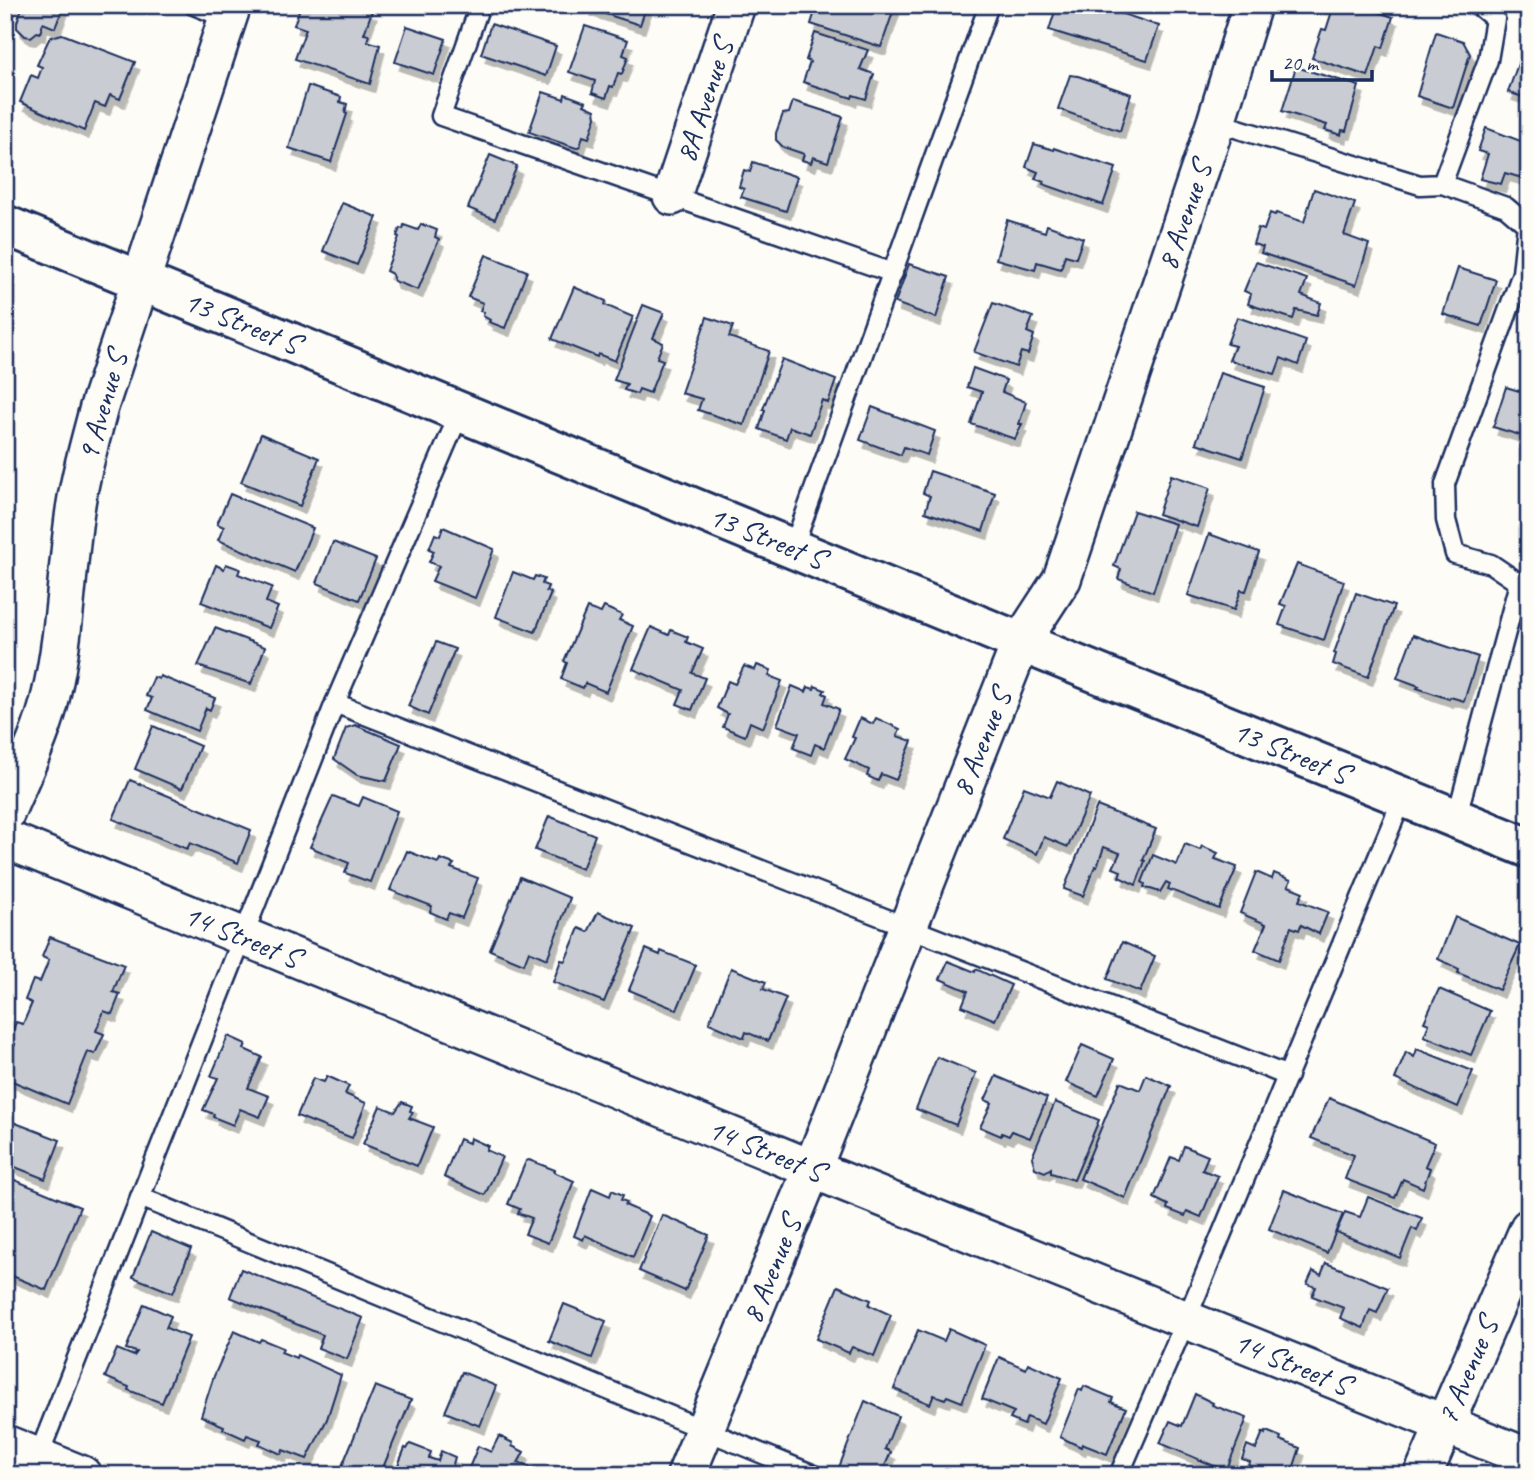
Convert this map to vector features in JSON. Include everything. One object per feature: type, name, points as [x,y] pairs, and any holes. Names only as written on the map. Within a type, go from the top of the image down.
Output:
[{"type":"street","name":"8A Avenue S","points":[[672,196],[736,5]]},
{"type":"street","name":"8 Avenue S","points":[[686,1475],[812,1169],[1021,642],[1062,579],[1216,122],[1252,5]]},
{"type":"street","name":"9 Avenue S","points":[[5,814],[51,696],[69,575],[73,525],[99,407],[230,12]]},
{"type":"street","name":"13 Street S","points":[[5,225],[1529,848]]},
{"type":"street","name":"14 Street S","points":[[5,839],[1529,1458]]},
{"type":"street","name":"7 Avenue S","points":[[1423,1475],[1529,1228]]},
{"type":"street","points":[[22,1450],[82,1475]]},
{"type":"lane","points":[[194,5],[230,12]]},
{"type":"lane","points":[[480,5],[441,116],[892,273]]},
{"type":"lane","points":[[793,548],[989,5]]},
{"type":"lane","points":[[1443,184],[1488,60],[1495,19],[1478,5]]},
{"type":"lane","points":[[1216,122],[1420,184],[1443,184],[1506,207],[1527,225],[1522,273],[1446,484],[1446,520],[1455,554],[1491,564],[1519,583],[1456,819]]},
{"type":"lane","points":[[22,1450],[140,1197],[335,703],[460,412]]},
{"type":"lane","points":[[335,703],[1288,1076]]},
{"type":"lane","points":[[1119,1475],[1403,797]]},
{"type":"lane","points":[[140,1197],[814,1475]]},
{"type":"building","points":[[23,5],[64,5],[55,28],[43,23],[40,33],[37,32],[31,37],[25,36],[17,28]]},
{"type":"building","points":[[301,5],[356,5],[372,11],[364,34],[369,35],[367,41],[380,45],[370,84],[295,59],[306,29],[294,25]]},
{"type":"building","points":[[588,5],[647,5],[640,25],[587,8]]},
{"type":"building","points":[[817,5],[895,6],[881,47],[811,24]]},
{"type":"building","points":[[1057,5],[1085,5],[1098,9],[1099,6],[1159,26],[1147,60],[1049,30]]},
{"type":"building","points":[[1334,5],[1357,5],[1393,17],[1383,48],[1378,46],[1368,76],[1312,58],[1322,29],[1326,30]]},
{"type":"building","points":[[491,24],[556,46],[546,76],[481,54]]},
{"type":"building","points":[[407,26],[446,39],[434,75],[395,62]]},
{"type":"building","points":[[585,26],[628,40],[623,55],[628,57],[622,74],[618,73],[606,98],[592,93],[595,81],[569,72]]},
{"type":"building","points":[[1436,32],[1463,41],[1470,54],[1453,108],[1417,96]]},
{"type":"building","points":[[815,33],[868,50],[860,69],[874,74],[866,99],[853,95],[852,98],[803,82],[810,62],[806,60]]},
{"type":"building","points":[[62,34],[135,62],[120,99],[110,95],[105,107],[95,103],[84,131],[20,102],[31,75],[38,78],[42,67],[37,65],[48,41],[51,37]]},
{"type":"building","points":[[1519,61],[1529,64],[1529,99],[1508,92]]},
{"type":"building","points":[[1296,67],[1359,86],[1346,131],[1342,130],[1341,135],[1325,130],[1327,125],[1282,111]]},
{"type":"building","points":[[1070,75],[1131,94],[1120,131],[1058,109]]},
{"type":"building","points":[[308,86],[341,97],[340,102],[347,104],[347,114],[331,162],[289,148]]},
{"type":"building","points":[[543,92],[564,99],[565,94],[586,102],[584,105],[595,110],[596,117],[589,138],[583,136],[580,146],[576,148],[529,132]]},
{"type":"building","points":[[793,101],[843,117],[828,162],[813,157],[811,163],[802,160],[804,154],[783,147],[776,140],[783,114],[789,113]]},
{"type":"building","points":[[1486,128],[1526,143],[1522,153],[1529,155],[1529,159],[1522,178],[1505,173],[1501,184],[1480,179],[1488,154],[1478,151]]},
{"type":"building","points":[[1034,144],[1116,168],[1103,205],[1035,179],[1038,172],[1026,167]]},
{"type":"building","points":[[490,155],[517,166],[495,219],[468,208]]},
{"type":"building","points":[[753,162],[797,177],[786,211],[741,197],[744,189],[739,187],[744,170],[750,172]]},
{"type":"building","points":[[1314,189],[1355,203],[1344,235],[1369,244],[1356,285],[1261,253],[1263,247],[1253,244],[1258,228],[1264,230],[1270,213],[1304,222]]},
{"type":"building","points":[[342,203],[377,217],[357,265],[323,251]]},
{"type":"building","points":[[1007,220],[1045,232],[1047,225],[1083,238],[1076,258],[1065,255],[1061,269],[1037,262],[1035,270],[996,259]]},
{"type":"building","points":[[421,224],[437,230],[435,237],[439,239],[418,290],[394,281],[392,274],[386,271],[400,228],[403,229],[404,225],[418,230]]},
{"type":"building","points":[[486,255],[527,271],[505,328],[489,322],[490,320],[483,316],[484,312],[480,311],[483,303],[468,297]]},
{"type":"building","points":[[1256,262],[1307,279],[1301,295],[1321,303],[1317,315],[1296,310],[1293,319],[1248,304],[1251,294],[1244,291]]},
{"type":"building","points":[[909,264],[949,277],[936,318],[895,303]]},
{"type":"building","points":[[1458,268],[1496,280],[1481,326],[1443,314]]},
{"type":"building","points":[[574,287],[633,317],[615,361],[598,354],[597,357],[552,339]]},
{"type":"building","points":[[993,303],[1033,317],[1027,332],[1034,335],[1028,354],[1021,352],[1016,367],[974,352]]},
{"type":"building","points":[[643,305],[664,313],[653,338],[663,343],[657,358],[663,360],[650,393],[639,389],[637,394],[624,390],[627,384],[614,380]]},
{"type":"building","points":[[707,317],[733,326],[729,337],[769,351],[744,425],[698,410],[702,399],[681,393]]},
{"type":"building","points":[[1237,317],[1306,341],[1298,365],[1281,358],[1275,374],[1229,360],[1235,346],[1227,344]]},
{"type":"building","points":[[782,359],[836,380],[828,403],[822,400],[810,434],[790,427],[786,439],[759,429],[765,410],[763,409]]},
{"type":"building","points":[[973,368],[1006,380],[1002,392],[1026,402],[1019,424],[1022,424],[1015,439],[971,424],[982,392],[967,387]]},
{"type":"building","points":[[1220,373],[1265,387],[1242,458],[1196,443]]},
{"type":"building","points":[[1506,387],[1529,394],[1529,438],[1493,427]]},
{"type":"building","points":[[872,407],[935,431],[927,455],[904,447],[901,455],[860,440]]},
{"type":"building","points":[[261,434],[319,458],[300,506],[241,482]]},
{"type":"building","points":[[930,471],[995,493],[983,531],[925,512],[930,496],[923,493]]},
{"type":"building","points":[[1171,475],[1210,488],[1197,527],[1158,514]]},
{"type":"building","points":[[230,494],[313,528],[295,572],[218,540],[224,527],[217,524]]},
{"type":"building","points":[[1134,511],[1175,524],[1153,592],[1118,579],[1121,569],[1114,566]]},
{"type":"building","points":[[443,527],[494,549],[475,598],[432,581],[439,566],[429,562],[434,551],[429,549],[435,534],[440,536]]},
{"type":"building","points":[[1209,534],[1259,552],[1246,591],[1241,590],[1234,610],[1188,595]]},
{"type":"building","points":[[333,542],[376,559],[359,600],[317,583]]},
{"type":"building","points":[[226,564],[240,569],[238,574],[272,587],[266,602],[278,607],[269,628],[201,602],[216,565],[224,569]]},
{"type":"building","points":[[1297,564],[1344,581],[1324,640],[1279,625],[1286,606],[1280,604]]},
{"type":"building","points":[[513,572],[533,580],[535,576],[544,579],[542,584],[548,586],[546,591],[551,593],[535,632],[496,617]]},
{"type":"building","points":[[1356,593],[1394,606],[1368,677],[1333,664],[1334,653]]},
{"type":"building","points":[[604,607],[622,615],[619,620],[633,626],[606,692],[585,683],[583,688],[561,679],[567,663],[564,661],[587,608],[601,613]]},
{"type":"building","points":[[651,627],[669,635],[671,630],[688,637],[686,642],[703,649],[692,673],[705,678],[692,710],[677,704],[683,690],[633,669]]},
{"type":"building","points":[[215,628],[265,647],[251,684],[198,666]]},
{"type":"building","points":[[1413,635],[1478,657],[1464,701],[1450,697],[1449,699],[1397,678]]},
{"type":"building","points":[[436,642],[455,649],[428,715],[408,706]]},
{"type":"building","points":[[757,665],[771,670],[769,676],[782,681],[763,728],[750,722],[745,736],[723,727],[728,714],[717,708],[728,681],[735,684],[744,666],[755,670]]},
{"type":"building","points":[[160,676],[215,698],[210,710],[206,708],[197,731],[147,710],[152,698],[146,696],[154,677],[159,679]]},
{"type":"building","points":[[792,686],[806,692],[808,687],[814,689],[815,686],[825,690],[823,693],[827,695],[824,703],[839,709],[824,748],[815,744],[811,755],[793,748],[799,733],[777,725]]},
{"type":"building","points":[[860,718],[873,724],[876,718],[900,729],[897,736],[912,741],[896,780],[881,774],[878,781],[867,776],[869,770],[845,759],[855,738],[852,737]]},
{"type":"building","points":[[355,725],[401,744],[386,781],[357,775],[334,759],[346,728]]},
{"type":"building","points":[[153,726],[200,746],[182,789],[135,769]]},
{"type":"building","points":[[130,780],[251,830],[238,863],[190,843],[187,849],[113,819]]},
{"type":"building","points":[[1057,781],[1090,796],[1068,847],[1044,837],[1037,854],[1003,839],[1024,787],[1050,797]]},
{"type":"building","points":[[333,796],[359,806],[363,797],[397,811],[370,882],[345,873],[349,863],[310,847]]},
{"type":"building","points":[[1097,806],[1156,829],[1136,885],[1119,877],[1121,871],[1113,868],[1120,853],[1104,847],[1083,896],[1064,889]]},
{"type":"building","points":[[549,816],[595,835],[582,869],[535,850]]},
{"type":"building","points":[[1185,844],[1200,850],[1202,846],[1218,853],[1215,859],[1237,867],[1219,909],[1168,889],[1170,884],[1166,882],[1160,892],[1144,887],[1142,882],[1153,855],[1177,865]]},
{"type":"building","points":[[407,851],[438,863],[440,859],[454,864],[451,868],[478,878],[462,918],[449,913],[446,919],[430,912],[432,906],[390,890]]},
{"type":"building","points":[[1256,872],[1272,879],[1274,873],[1291,880],[1288,886],[1303,892],[1299,901],[1328,912],[1319,934],[1301,925],[1299,930],[1291,927],[1279,960],[1255,950],[1266,924],[1240,913]]},
{"type":"building","points":[[520,877],[570,898],[547,959],[529,951],[524,964],[490,950]]},
{"type":"building","points":[[598,912],[635,928],[604,1002],[553,982],[561,960],[565,961],[579,928],[588,932]]},
{"type":"building","points":[[1455,917],[1520,945],[1499,990],[1458,973],[1459,969],[1438,959]]},
{"type":"building","points":[[50,937],[124,965],[113,992],[120,994],[112,1014],[104,1011],[96,1031],[104,1034],[95,1054],[88,1052],[67,1104],[5,1078],[5,1054],[10,1056],[15,1044],[8,1041],[16,1022],[23,1024],[32,1003],[25,1000],[33,980],[40,982],[49,960],[42,957]]},
{"type":"building","points":[[1122,942],[1155,956],[1140,992],[1107,979]]},
{"type":"building","points":[[646,949],[660,955],[661,951],[696,965],[677,1010],[629,990]]},
{"type":"building","points":[[948,961],[975,972],[976,969],[1011,985],[995,1020],[962,1006],[968,991],[940,979]]},
{"type":"building","points":[[731,968],[766,982],[763,989],[786,998],[768,1041],[746,1032],[744,1038],[709,1023]]},
{"type":"building","points":[[1439,989],[1490,1011],[1471,1055],[1424,1036],[1429,1024],[1424,1022]]},
{"type":"building","points":[[228,1036],[246,1044],[244,1049],[262,1057],[248,1088],[269,1096],[260,1117],[240,1109],[233,1125],[203,1110],[218,1078],[211,1076]]},
{"type":"building","points":[[1082,1045],[1114,1059],[1098,1096],[1066,1082]]},
{"type":"building","points":[[1417,1049],[1473,1071],[1458,1107],[1395,1079],[1406,1052],[1414,1057]]},
{"type":"building","points":[[937,1057],[976,1073],[956,1125],[916,1109]]},
{"type":"building","points":[[1146,1075],[1171,1086],[1125,1198],[1080,1179],[1120,1082],[1140,1090]]},
{"type":"building","points":[[327,1076],[349,1086],[345,1094],[366,1103],[352,1138],[297,1116],[313,1078],[324,1082]]},
{"type":"building","points":[[996,1076],[1047,1098],[1030,1138],[1012,1131],[1009,1136],[1002,1133],[1001,1136],[980,1127],[992,1103],[985,1100]]},
{"type":"building","points":[[1329,1098],[1435,1143],[1425,1166],[1430,1168],[1423,1188],[1403,1179],[1395,1198],[1345,1179],[1354,1155],[1311,1138]]},
{"type":"building","points":[[402,1102],[412,1106],[410,1111],[413,1112],[409,1118],[433,1127],[417,1166],[363,1144],[380,1106],[395,1112]]},
{"type":"building","points":[[1055,1102],[1099,1120],[1074,1180],[1051,1173],[1051,1168],[1045,1172],[1035,1168],[1032,1157]]},
{"type":"building","points":[[5,1119],[60,1140],[45,1179],[5,1163]]},
{"type":"building","points":[[470,1138],[488,1146],[486,1150],[502,1157],[485,1195],[444,1177],[459,1139],[469,1143]]},
{"type":"building","points":[[1184,1146],[1208,1156],[1202,1170],[1218,1176],[1201,1217],[1187,1211],[1185,1216],[1167,1209],[1168,1205],[1154,1198],[1171,1157],[1179,1160]]},
{"type":"building","points":[[526,1161],[574,1181],[548,1243],[525,1234],[532,1218],[518,1213],[520,1209],[508,1204]]},
{"type":"building","points":[[5,1176],[80,1207],[46,1290],[5,1273]]},
{"type":"building","points":[[592,1188],[610,1196],[612,1190],[623,1195],[621,1200],[627,1202],[625,1205],[650,1216],[633,1257],[585,1235],[583,1240],[574,1236]]},
{"type":"building","points":[[1284,1190],[1343,1214],[1327,1253],[1269,1229]]},
{"type":"building","points":[[1368,1197],[1422,1218],[1417,1231],[1412,1228],[1400,1258],[1336,1232],[1345,1212],[1360,1217]]},
{"type":"building","points":[[662,1215],[709,1235],[685,1291],[639,1271]]},
{"type":"building","points":[[151,1232],[191,1249],[173,1293],[133,1277]]},
{"type":"building","points":[[1326,1263],[1388,1288],[1377,1313],[1370,1310],[1363,1328],[1340,1318],[1344,1308],[1312,1296],[1316,1287],[1307,1284],[1313,1271],[1321,1275]]},
{"type":"building","points":[[241,1269],[363,1318],[347,1359],[318,1348],[323,1335],[230,1297]]},
{"type":"building","points":[[838,1286],[871,1300],[869,1305],[891,1315],[874,1356],[852,1347],[849,1353],[816,1339]]},
{"type":"building","points":[[144,1304],[171,1316],[166,1328],[189,1337],[162,1403],[128,1390],[129,1387],[105,1377],[117,1349],[134,1356],[137,1352],[126,1349]]},
{"type":"building","points":[[564,1304],[606,1321],[592,1358],[549,1341]]},
{"type":"building","points":[[949,1329],[985,1345],[962,1402],[947,1396],[945,1399],[934,1395],[930,1404],[894,1389],[918,1330],[944,1341]]},
{"type":"building","points":[[234,1331],[259,1342],[261,1339],[283,1348],[281,1352],[296,1358],[297,1355],[341,1375],[327,1419],[307,1459],[283,1450],[281,1454],[259,1444],[261,1440],[247,1435],[245,1439],[201,1416],[214,1376]]},
{"type":"building","points":[[999,1357],[1026,1369],[1028,1363],[1062,1378],[1043,1424],[1027,1417],[1024,1425],[1010,1419],[1014,1412],[982,1399]]},
{"type":"building","points":[[462,1372],[496,1386],[480,1426],[445,1412]]},
{"type":"building","points":[[375,1386],[411,1400],[380,1475],[351,1475],[340,1471]]},
{"type":"building","points":[[1084,1386],[1113,1398],[1111,1402],[1126,1408],[1107,1454],[1082,1444],[1081,1447],[1060,1437],[1079,1389],[1082,1391]]},
{"type":"building","points":[[1195,1394],[1213,1403],[1212,1405],[1247,1418],[1226,1471],[1160,1443],[1170,1421],[1182,1426]]},
{"type":"building","points":[[865,1401],[898,1416],[885,1449],[891,1452],[881,1475],[850,1475],[838,1470]]},
{"type":"building","points":[[1266,1431],[1300,1448],[1291,1475],[1244,1475],[1250,1462],[1242,1459],[1247,1445],[1256,1449],[1263,1432],[1265,1434]]},
{"type":"building","points":[[499,1436],[524,1452],[518,1463],[538,1470],[536,1475],[466,1475],[478,1446],[491,1452]]},
{"type":"building","points":[[410,1444],[431,1452],[429,1458],[438,1461],[441,1451],[455,1457],[450,1475],[394,1475],[405,1448]]}]
